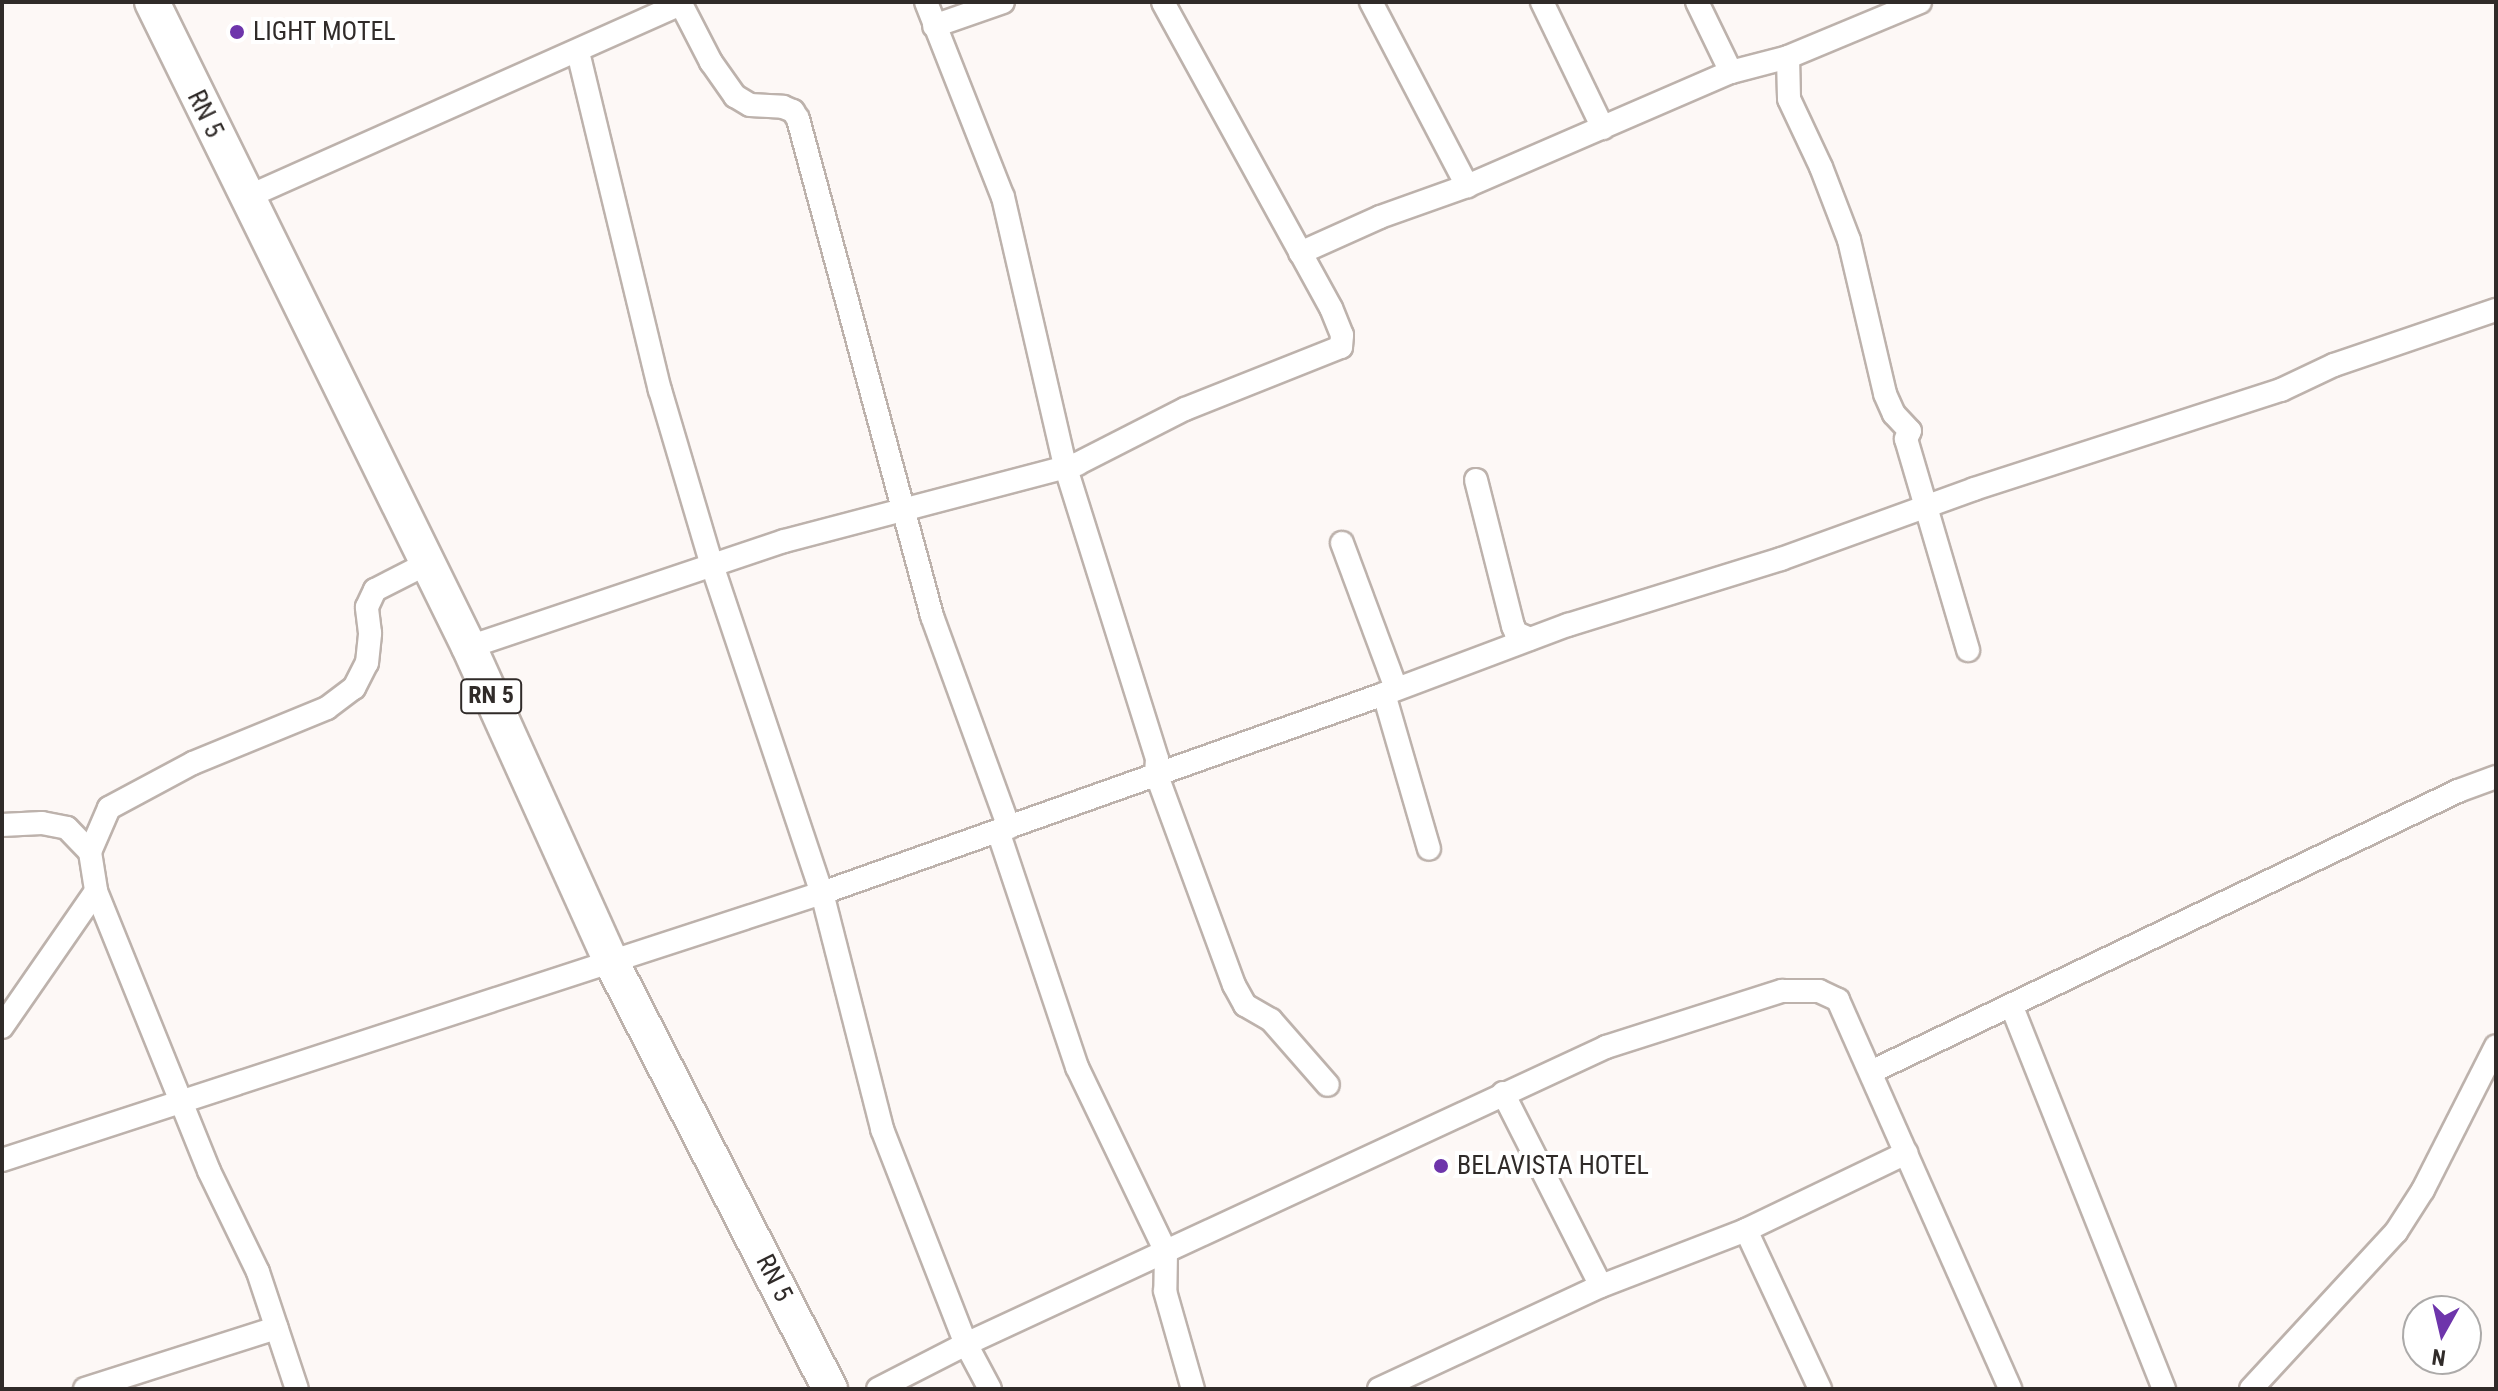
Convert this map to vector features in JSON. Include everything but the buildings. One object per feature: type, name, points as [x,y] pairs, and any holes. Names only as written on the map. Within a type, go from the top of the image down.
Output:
[{"type":"main road","name":"RN 5","points":[[161,5],[245,198],[469,647],[611,961],[823,1387]]},
{"type":"street","points":[[926,2],[1003,197],[1065,465],[1157,759],[1156,773],[1234,985],[1245,1005],[1271,1020],[1328,1085]]},
{"type":"street","points":[[934,26],[1003,2]]},
{"type":"street","points":[[469,647],[712,565],[905,508],[1098,456],[1185,409],[1236,386],[1341,347],[1342,335],[1331,308],[1163,2]]},
{"type":"street","points":[[1371,2],[1467,186]]},
{"type":"street","points":[[1542,2],[1603,128]]},
{"type":"street","points":[[1697,2],[1731,72]]},
{"type":"street","points":[[1300,253],[1380,217],[1467,186],[1731,72],[1788,57],[1873,10],[1920,2]]},
{"type":"street","points":[[245,198],[578,52],[681,3],[711,62],[735,96],[750,105],[783,107],[793,111],[798,119],[932,616],[1086,1090],[1124,1160],[1166,1252],[1165,1291],[1193,1389]]},
{"type":"street","points":[[578,52],[660,390],[712,565],[822,893],[882,1129],[966,1344],[990,1389]]},
{"type":"street","points":[[1788,57],[1789,99],[1821,167],[1849,240],[1885,394],[1894,414],[1910,431],[1906,439],[1968,650]]},
{"type":"street","points":[[2,1160],[822,893],[1530,639],[1781,559],[1926,507],[2281,390],[2334,365],[2496,310]]},
{"type":"street","points":[[1476,480],[1513,626],[1516,633],[1530,639]]},
{"type":"street","points":[[1342,543],[1390,691],[1429,849]]},
{"type":"street","points":[[67,828],[193,763],[327,708],[345,695],[354,688],[367,663],[370,633],[367,607],[375,590],[426,564]]},
{"type":"street","points":[[1871,1072],[2458,791],[2496,777]]},
{"type":"street","points":[[109,808],[90,852],[96,891],[183,1100],[209,1171],[258,1272],[297,1389]]},
{"type":"street","points":[[2,825],[42,823],[67,828],[90,852]]},
{"type":"street","points":[[2,1027],[96,891]]},
{"type":"street","points":[[878,1389],[966,1344],[1606,1047],[1782,991],[1819,991],[1838,1000],[2010,1389]]},
{"type":"street","points":[[2012,1007],[2164,1389]]},
{"type":"street","points":[[2251,1389],[2396,1232],[2423,1190],[2496,1046]]},
{"type":"street","points":[[1503,1093],[1601,1286]]},
{"type":"street","points":[[1379,1389],[1601,1286],[1746,1230],[1906,1153]]},
{"type":"street","points":[[1746,1230],[1820,1389]]},
{"type":"street","points":[[1116,1275],[1165,1291]]},
{"type":"street","points":[[85,1389],[276,1328]]},
{"type":"place","name":"LIGHT MOTEL","points":[[237,32]]},
{"type":"place","name":"BELAVISTA HOTEL","points":[[1441,1166]]}]
